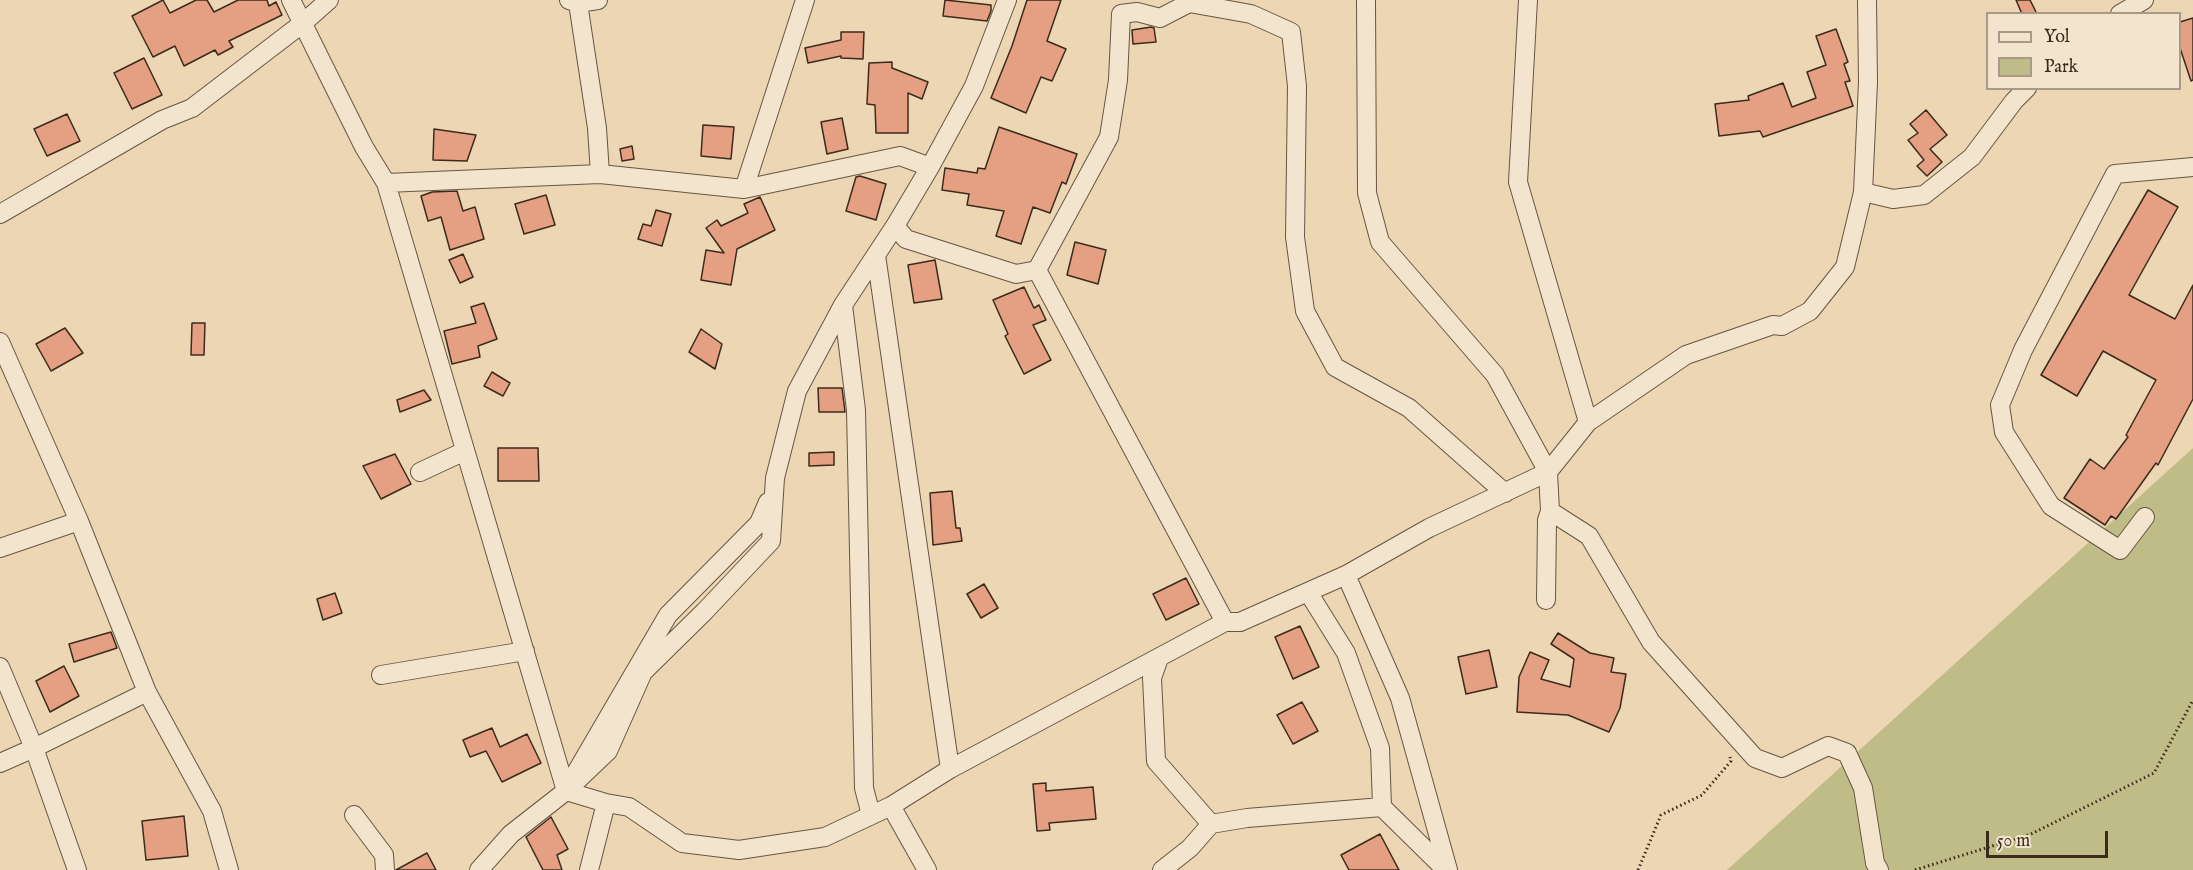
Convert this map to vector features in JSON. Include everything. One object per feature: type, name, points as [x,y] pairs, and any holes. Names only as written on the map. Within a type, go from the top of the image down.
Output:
[{"type":"street","points":[[291,0],[364,147],[386,183],[566,791]]},
{"type":"street","points":[[0,214],[162,120],[192,108],[303,23],[329,0]]},
{"type":"street","points":[[597,0],[573,2],[597,128],[600,174]]},
{"type":"street","points":[[744,189],[805,0]]},
{"type":"street","points":[[479,870],[511,834],[566,791],[608,750],[644,672],[771,542],[775,478],[797,391],[843,305],[895,226],[974,86],[1007,0]]},
{"type":"street","points":[[1366,0],[1366,193],[1380,242],[1495,375],[1548,472],[1550,512],[1547,520],[1546,600]]},
{"type":"street","points":[[1528,0],[1518,182],[1588,422]]},
{"type":"street","points":[[566,791],[629,807],[682,843],[739,850],[825,837],[891,806],[950,769],[1225,622],[1240,622],[1346,575],[1429,528],[1548,472],[1588,422],[1686,355],[1773,325],[1782,326],[1810,311],[1845,267],[1863,192],[1868,82],[1867,0]]},
{"type":"street","points":[[2123,12],[2144,0]]},
{"type":"street","points":[[1037,270],[1109,137],[1118,80],[1121,14],[1137,12],[1160,18],[1189,3],[1251,14],[1291,32],[1297,86],[1295,237],[1305,312],[1335,367],[1409,408],[1505,492]]},
{"type":"street","points":[[1863,192],[1893,199],[1924,195],[1972,157],[2014,101],[2025,90]]},
{"type":"street","points":[[386,183],[600,174],[744,189],[900,156],[930,167]]},
{"type":"street","points":[[2145,517],[2120,550],[2051,506],[2004,432],[2000,405],[2022,350],[2115,174],[2193,167]]},
{"type":"street","points":[[895,226],[906,239],[1016,274],[1037,270]]},
{"type":"street","points":[[876,255],[950,769]]},
{"type":"street","points":[[1037,270],[1225,622]]},
{"type":"street","points":[[843,305],[856,410],[864,788],[871,815]]},
{"type":"street","points":[[0,342],[79,521],[147,692],[212,811],[229,870]]},
{"type":"street","points":[[420,472],[465,451]]},
{"type":"street","points":[[1550,512],[1589,536],[1651,642],[1755,758],[1782,768],[1828,746],[1847,753],[1863,788],[1875,863],[1879,870]]},
{"type":"street","points":[[0,549],[79,521]]},
{"type":"street","points":[[1346,575],[1400,698],[1447,870]]},
{"type":"street","points":[[1308,592],[1346,653],[1380,748],[1382,807],[1447,870]]},
{"type":"street","points":[[381,675],[525,651]]},
{"type":"street","points":[[1158,658],[1152,678],[1156,761],[1211,824]]},
{"type":"street","points":[[0,667],[34,748],[77,870]]},
{"type":"street","points":[[0,763],[147,692]]},
{"type":"street","points":[[589,870],[606,803]]},
{"type":"street","points":[[891,806],[927,870]]},
{"type":"street","points":[[1162,870],[1190,849],[1211,824],[1382,807]]},
{"type":"street","points":[[354,815],[384,855],[385,870]]},
{"type":"path","points":[[1915,870],[2031,834],[2154,773],[2193,700]]},
{"type":"path","points":[[1638,870],[1661,814],[1702,795],[1731,761],[1729,751]]},
{"type":"green space","points":[[2193,448],[2193,870],[1727,870]]},
{"type":"building","points":[[163,0],[170,13],[196,0],[207,0],[214,12],[238,0],[267,0],[269,6],[276,2],[282,15],[229,41],[233,47],[218,55],[215,50],[184,66],[175,46],[153,57],[132,16]]},
{"type":"building","points":[[945,0],[991,5],[991,11],[987,21],[943,16]]},
{"type":"building","points":[[1027,0],[1061,0],[1047,41],[1066,49],[1052,81],[1041,77],[1026,113],[991,98]]},
{"type":"building","points":[[2016,0],[2030,0],[2036,12],[2021,12]]},
{"type":"building","points":[[2193,18],[2193,80],[2191,81],[2181,51],[2181,22]]},
{"type":"building","points":[[1154,28],[1156,42],[1133,44],[1132,30]]},
{"type":"building","points":[[1836,29],[1848,62],[1844,64],[1850,81],[1845,82],[1853,106],[1763,137],[1760,131],[1719,136],[1715,104],[1749,100],[1748,96],[1783,83],[1792,107],[1816,98],[1807,72],[1826,65],[1816,36]]},
{"type":"building","points":[[841,32],[864,32],[863,59],[841,58],[841,56],[808,63],[805,48],[841,40]]},
{"type":"building","points":[[144,58],[162,95],[132,109],[114,73]]},
{"type":"building","points":[[892,62],[892,68],[928,82],[922,99],[908,93],[908,133],[876,133],[875,105],[867,104],[869,63]]},
{"type":"building","points":[[1926,110],[1947,135],[1930,149],[1942,162],[1927,176],[1917,166],[1924,160],[1908,140],[1918,133],[1910,124]]},
{"type":"building","points":[[67,114],[80,141],[47,156],[34,129]]},
{"type":"building","points":[[842,118],[848,149],[827,154],[821,122]]},
{"type":"building","points":[[703,125],[734,127],[731,159],[701,156]]},
{"type":"building","points":[[999,127],[1077,154],[1066,184],[1062,182],[1050,213],[1033,207],[1021,244],[996,236],[1004,211],[967,205],[969,194],[942,190],[945,168],[977,173],[978,168],[985,169]]},
{"type":"building","points":[[434,129],[476,135],[467,161],[433,160]]},
{"type":"building","points":[[632,146],[634,159],[622,161],[620,149]]},
{"type":"building","points":[[860,176],[886,184],[876,220],[846,211],[856,177]]},
{"type":"building","points":[[2148,190],[2178,207],[2129,295],[2175,319],[2193,285],[2193,399],[2158,465],[2156,463],[2116,519],[2111,516],[2105,525],[2064,498],[2090,459],[2104,469],[2128,437],[2126,435],[2156,380],[2103,351],[2077,396],[2041,375]]},
{"type":"building","points":[[457,191],[463,211],[475,207],[484,239],[450,250],[441,217],[428,221],[421,196],[432,192]]},
{"type":"building","points":[[546,195],[555,225],[524,234],[515,204]]},
{"type":"building","points":[[760,197],[775,230],[737,249],[731,285],[701,280],[706,250],[724,253],[706,228],[717,220],[721,226],[748,213],[744,204]]},
{"type":"building","points":[[656,210],[671,214],[662,246],[638,239],[643,224],[651,226]]},
{"type":"building","points":[[1075,242],[1106,250],[1098,284],[1067,275]]},
{"type":"building","points":[[463,254],[473,277],[460,283],[449,260]]},
{"type":"building","points":[[935,260],[942,299],[914,303],[908,265]]},
{"type":"building","points":[[1024,287],[1034,308],[1039,305],[1046,320],[1033,325],[1051,360],[1024,374],[1005,336],[1008,334],[993,300]]},
{"type":"building","points":[[484,303],[497,339],[478,346],[480,357],[452,364],[444,331],[476,323],[471,307]]},
{"type":"building","points":[[192,323],[205,323],[204,355],[191,355]]},
{"type":"building","points":[[65,328],[83,353],[51,371],[36,344]]},
{"type":"building","points":[[701,329],[722,344],[715,369],[689,352]]},
{"type":"building","points":[[492,372],[510,383],[503,396],[484,386]]},
{"type":"building","points":[[818,388],[842,388],[845,412],[819,412]]},
{"type":"building","points":[[424,390],[431,400],[400,412],[397,400]]},
{"type":"building","points":[[498,448],[538,448],[539,481],[498,481]]},
{"type":"building","points":[[834,452],[834,465],[809,466],[809,453]]},
{"type":"building","points":[[395,454],[411,484],[381,499],[363,466]]},
{"type":"building","points":[[952,491],[956,528],[960,528],[962,541],[933,545],[930,493]]},
{"type":"building","points":[[1186,578],[1199,604],[1166,620],[1153,594]]},
{"type":"building","points":[[984,584],[998,608],[981,618],[967,594]]},
{"type":"building","points":[[335,593],[342,613],[323,620],[317,599]]},
{"type":"building","points":[[1300,626],[1319,667],[1293,679],[1275,637]]},
{"type":"building","points":[[111,632],[117,648],[74,662],[69,644]]},
{"type":"building","points":[[1558,633],[1590,653],[1614,658],[1611,672],[1626,674],[1620,708],[1609,732],[1568,715],[1517,712],[1519,677],[1530,652],[1549,660],[1541,679],[1570,687],[1574,659],[1551,644]]},
{"type":"building","points":[[1489,650],[1497,687],[1466,694],[1458,657]]},
{"type":"building","points":[[64,666],[79,696],[50,712],[36,681]]},
{"type":"building","points":[[1302,702],[1318,731],[1293,744],[1277,715]]},
{"type":"building","points":[[492,728],[500,747],[527,734],[541,763],[502,782],[486,751],[470,757],[463,740]]},
{"type":"building","points":[[1046,783],[1046,791],[1093,787],[1096,819],[1049,823],[1050,830],[1037,831],[1033,784]]},
{"type":"building","points":[[184,816],[188,856],[146,860],[142,821]]},
{"type":"building","points":[[551,817],[568,849],[557,855],[562,870],[543,870],[526,837]]},
{"type":"building","points":[[1380,834],[1399,870],[1349,870],[1341,855]]},
{"type":"building","points":[[427,853],[436,870],[396,870]]}]
